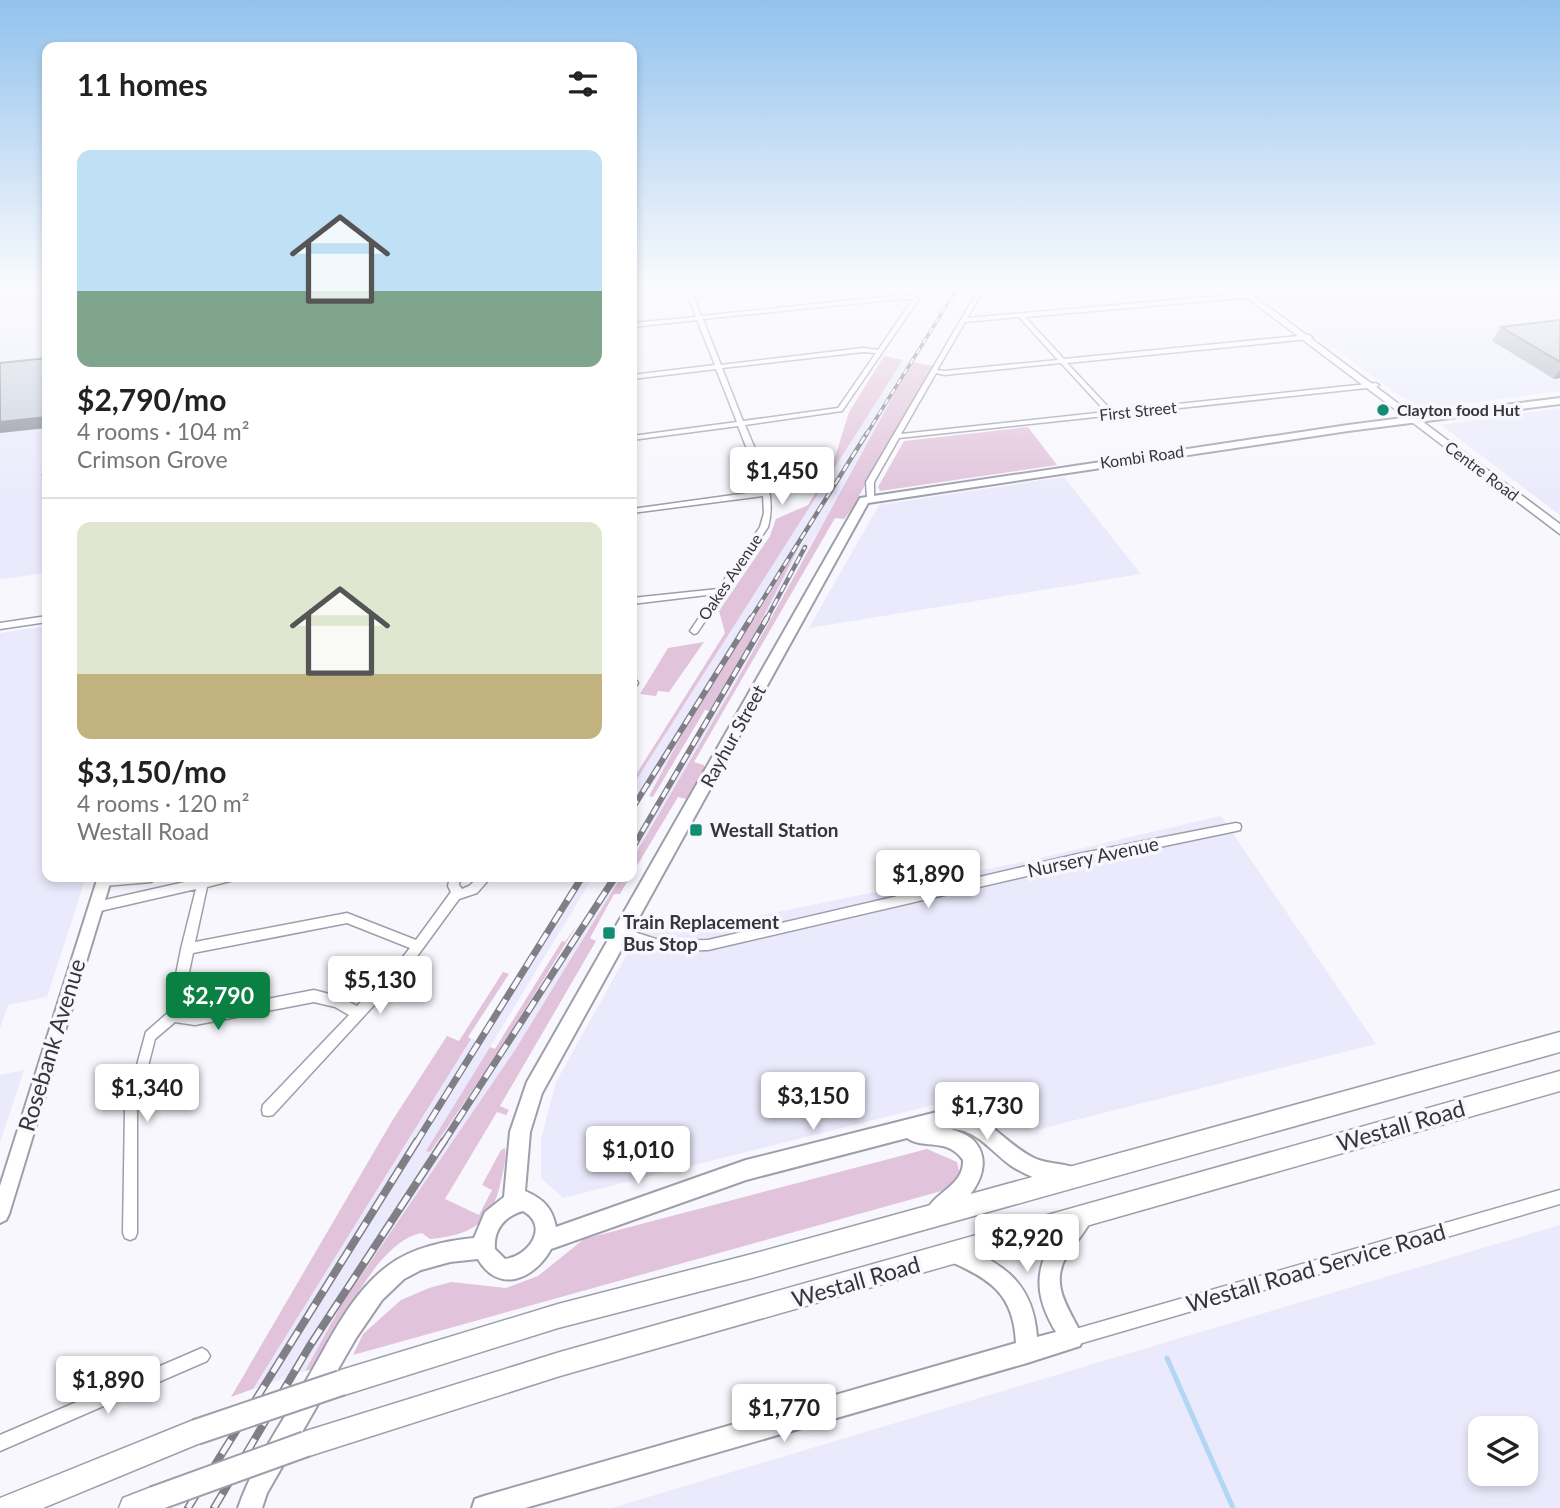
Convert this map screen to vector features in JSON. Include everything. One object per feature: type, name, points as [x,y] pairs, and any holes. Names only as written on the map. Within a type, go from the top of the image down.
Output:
[{"type":"main road","name":"Centre Road","points":[[1334,357],[1560,523]]},
{"type":"main road","name":"Kombi Road","points":[[870,496],[1560,401]]},
{"type":"main road","name":"Centre Road","points":[[1420,420],[1560,530]]},
{"type":"main road","name":"Rayhur Street","points":[[514,1202],[520,1132],[534,1089],[860,505],[870,496]]},
{"type":"main road","name":"Westall Road","points":[[10,1508],[197,1432],[341,1383],[558,1316],[1078,1176],[1560,1042]]},
{"type":"main road","name":"Westall Road","points":[[143,1504],[306,1444],[560,1364],[1560,1081]]},
{"type":"main road","points":[[545,1241],[746,1170],[958,1118],[985,1131],[1025,1164],[1047,1172],[1078,1176]]},
{"type":"main road","points":[[891,1134],[937,1133],[958,1139],[970,1152],[973,1162],[968,1181],[932,1215]]},
{"type":"main road","points":[[524,1201],[540,1210],[545,1219],[545,1241],[533,1261],[513,1270],[494,1266],[484,1248],[491,1219],[498,1211],[514,1202],[524,1201]]},
{"type":"main road","points":[[484,1508],[1072,1338],[1057,1312],[1048,1278],[1054,1253],[1082,1218]]},
{"type":"main road","points":[[250,1508],[257,1487],[351,1327],[386,1280],[399,1270],[423,1259],[459,1250],[484,1248]]},
{"type":"main road","points":[[956,1254],[995,1271],[1012,1288],[1024,1319],[1027,1352]]},
{"type":"street","name":"Oakes Avenue","points":[[694,631],[764,527],[768,513],[767,493],[714,357]]},
{"type":"street","points":[[637,376],[805,357]]},
{"type":"street","points":[[637,437],[840,410],[876,357]]},
{"type":"street","name":"Rayhur Street","points":[[870,496],[870,482],[900,436],[941,357]]},
{"type":"street","points":[[1059,357],[1111,414]]},
{"type":"street","points":[[934,371],[944,373],[1108,357]]},
{"type":"street","name":"First Street","points":[[900,436],[1372,385]]},
{"type":"street","points":[[637,511],[767,493]]},
{"type":"street","points":[[637,600],[703,590],[720,591]]},
{"type":"street","points":[[0,626],[42,621]]},
{"type":"street","name":"Nursery Avenue","points":[[622,933],[662,946],[708,945],[1078,859],[1236,827]]},
{"type":"street","name":"Rosebank Avenue","points":[[0,1214],[103,882]]},
{"type":"street","points":[[96,907],[192,882]]},
{"type":"street","points":[[130,1233],[131,1109],[150,1036],[176,1013],[187,949],[203,882]]},
{"type":"street","points":[[453,882],[457,894]]},
{"type":"street","points":[[268,1110],[419,946],[457,894],[473,890],[481,882]]},
{"type":"street","points":[[187,949],[347,918],[419,946]]},
{"type":"street","points":[[176,1013],[183,1019],[195,1019],[314,996],[337,1002],[359,1014]]},
{"type":"street","name":"Westall Road Service Road","points":[[1072,1338],[1560,1198]]},
{"type":"street","points":[[0,1443],[202,1356]]},
{"type":"shaded area","points":[[0,357],[42,357],[42,574],[0,579]]},
{"type":"shaded area","points":[[883,357],[903,360],[637,779],[637,773],[725,633],[719,611],[770,536],[776,519],[808,505],[832,467],[849,412]]},
{"type":"shaded area","points":[[1347,357],[1560,357],[1560,391],[1427,409],[1397,394]]},
{"type":"shaded area","points":[[903,360],[912,362],[854,472],[811,543],[702,743],[637,852],[637,836],[711,712],[709,711],[803,541],[651,788],[647,787],[637,804],[637,779]]},
{"type":"shaded area","points":[[912,362],[933,366],[851,510],[844,519],[835,518],[694,762],[704,765],[706,771],[690,800],[678,797],[637,866],[637,851],[736,682]]},
{"type":"shaded area","points":[[1560,408],[1560,515],[1441,425]]},
{"type":"shaded area","points":[[1028,427],[1057,465],[880,491],[878,487],[904,441]]},
{"type":"shaded area","points":[[1064,477],[1141,574],[809,628],[879,505]]},
{"type":"shaded area","points":[[802,541],[757,629],[709,711],[705,710],[653,797],[649,796],[686,727]]},
{"type":"shaded area","points":[[42,627],[42,882],[84,882],[47,997],[8,1005],[0,1029],[0,633]]},
{"type":"shaded area","points":[[704,642],[669,692],[658,691],[656,696],[640,694],[668,648]]},
{"type":"shaded area","points":[[1221,816],[1376,1044],[1036,1130],[1017,1084],[563,1198],[541,1178],[541,1139],[556,1082],[650,913],[671,923],[709,926],[1027,861]]},
{"type":"shaded area","points":[[575,882],[590,882],[427,1151],[497,1055],[609,882],[618,882],[515,1050],[343,1302],[305,1371],[253,1389],[471,1039],[476,1040]]},
{"type":"shaded area","points":[[618,882],[627,882],[620,894],[614,894],[590,938],[596,941],[500,1106],[509,1110],[506,1115],[497,1112],[445,1199],[479,1215],[492,1190],[482,1185],[501,1150],[505,1148],[504,1169],[497,1195],[486,1217],[469,1230],[458,1234],[430,1239],[422,1233],[405,1239],[390,1252],[360,1289],[317,1368],[305,1371],[343,1302],[515,1050]]},
{"type":"shaded area","points":[[577,925],[497,1055],[430,1152],[426,1151],[490,1047],[495,1049],[562,941],[565,942]]},
{"type":"shaded area","points":[[503,972],[509,974],[468,1037],[471,1039],[253,1389],[231,1397],[392,1121],[447,1036],[459,1041]]},
{"type":"shaded area","points":[[24,1070],[0,1142],[0,1075]]},
{"type":"shaded area","points":[[927,1149],[957,1162],[960,1175],[945,1190],[353,1355],[363,1334],[401,1300],[429,1288],[451,1282],[506,1288],[538,1276],[584,1239]]},
{"type":"shaded area","points":[[1560,1225],[1560,1508],[612,1508]]},
{"type":"building","points":[[42,359],[42,418],[0,422],[0,363]]},
{"type":"waterway","points":[[1167,1358],[1233,1508]]},
{"type":"railway","points":[[866,435],[914,357]]},
{"type":"railway","points":[[750,620],[867,433]]},
{"type":"railway","points":[[766,620],[805,547]]},
{"type":"railway","points":[[637,801],[751,618]]},
{"type":"railway","points":[[637,840],[767,618]]},
{"type":"railway","points":[[416,1143],[579,882]]},
{"type":"railway","points":[[443,1143],[612,882]]},
{"type":"railway","points":[[188,1508],[417,1141]]},
{"type":"railway","points":[[214,1508],[309,1347],[444,1141]]},
{"type":"place","name":"Clayton food Hut","points":[[1383,410]]},
{"type":"place","name":"Westall Station","points":[[696,830]]},
{"type":"place","name":"Train Replacement Bus Stop","points":[[609,933]]}]
